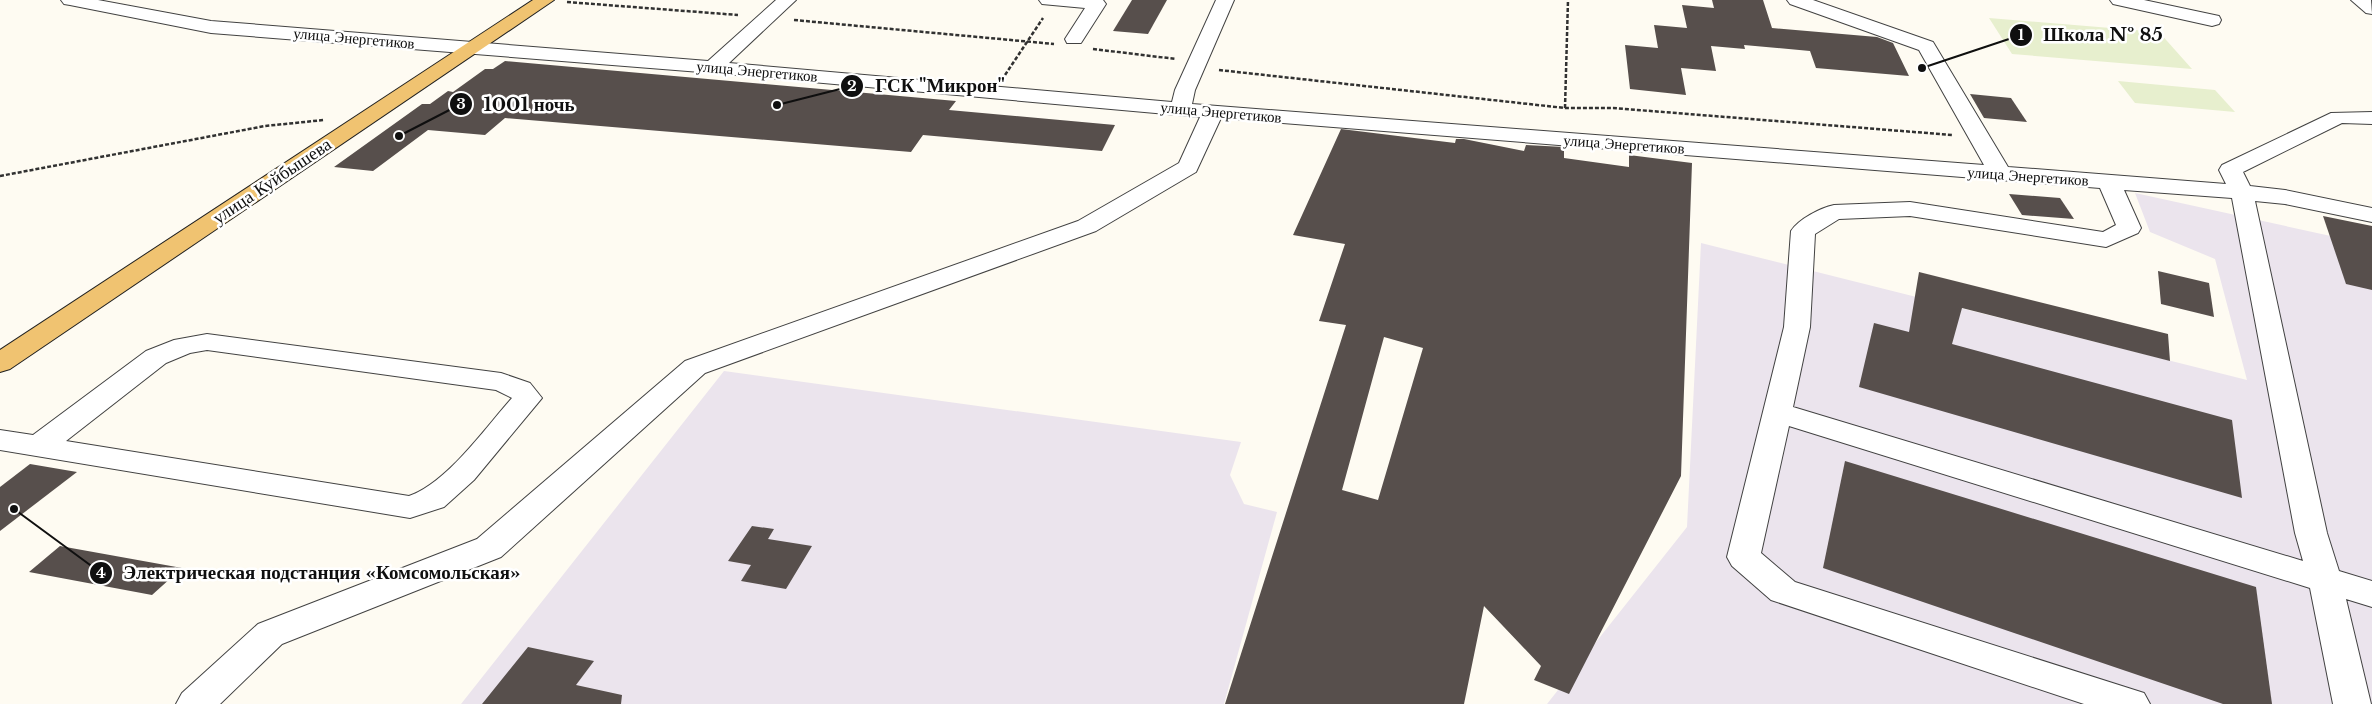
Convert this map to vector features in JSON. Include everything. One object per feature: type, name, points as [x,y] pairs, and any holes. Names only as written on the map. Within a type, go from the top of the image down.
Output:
[{"type":"main road","name":"улица Куйбышева","points":[[0,363],[545,0]]},
{"type":"street","name":"улица Энергетиков","points":[[70,0],[211,26],[713,67],[1213,112],[2242,192],[2285,197],[2372,215]]},
{"type":"street","points":[[713,67],[787,0]]},
{"type":"street","points":[[1048,0],[1098,2]]},
{"type":"street","points":[[1180,109],[1194,68],[1225,0]]},
{"type":"street","points":[[1796,0],[1926,46],[1977,137],[2001,174]]},
{"type":"street","points":[[2118,0],[2212,20],[2191,0]]},
{"type":"street","points":[[2360,0],[2372,9]]},
{"type":"street","points":[[1074,39],[1098,2]]},
{"type":"street","points":[[195,704],[270,634],[488,548],[695,367],[1086,226],[1188,167],[1213,112]]},
{"type":"street","points":[[2352,704],[2325,580],[2311,533],[2242,192],[2230,170],[2338,117],[2372,118]]},
{"type":"street","points":[[2109,182],[2129,228],[2106,240],[1910,209],[1834,212],[1803,231],[1797,327],[1744,558],[1783,591],[2131,704]]},
{"type":"street","points":[[0,440],[410,507],[433,499],[463,472],[528,398],[520,389],[501,382],[207,342],[184,346],[156,357],[39,446]]},
{"type":"street","points":[[1777,412],[2372,594]]},
{"type":"path","points":[[545,0],[1055,44]]},
{"type":"path","points":[[1565,108],[1568,0]]},
{"type":"path","points":[[993,92],[1054,1]]},
{"type":"path","points":[[1091,48],[1176,59]]},
{"type":"path","points":[[1194,68],[1565,108],[1613,108],[1977,137]]},
{"type":"path","points":[[0,176],[265,126],[371,116]]},
{"type":"shaded area","points":[[2135,193],[2372,245],[2372,704],[1547,704],[1687,527],[1701,243],[2247,380],[2215,259],[2150,232]]},
{"type":"shaded area","points":[[724,371],[1241,442],[1230,475],[1244,504],[1277,512],[1224,704],[461,704]]},
{"type":"green space","points":[[1989,18],[2159,32],[2192,69],[2012,54]]},
{"type":"green space","points":[[2118,81],[2215,90],[2235,112],[2135,103]]},
{"type":"building","points":[[1132,0],[1167,0],[1148,34],[1113,31]]},
{"type":"building","points":[[1712,0],[1763,0],[1772,28],[1877,37],[1893,43],[1909,76],[1816,68],[1810,51],[1744,45],[1745,49],[1711,46],[1716,71],[1681,68],[1686,95],[1630,89],[1625,45],[1658,48],[1654,25],[1687,28],[1682,5],[1714,8]]},
{"type":"building","points":[[505,61],[956,101],[949,110],[1115,125],[1102,151],[923,135],[911,152],[505,118],[485,135],[428,130],[373,171],[334,167],[422,104],[430,104],[448,91],[453,92],[485,69],[493,69]]},
{"type":"building","points":[[1970,94],[2011,98],[2027,122],[1984,118]]},
{"type":"building","points":[[1341,129],[1455,143],[1456,139],[1464,139],[1524,151],[1526,145],[1564,147],[1564,158],[1629,167],[1629,155],[1692,163],[1681,476],[1569,694],[1534,680],[1541,666],[1484,606],[1464,704],[1225,704],[1346,325],[1319,321],[1345,244],[1293,235]],"holes":[[[1384,337],[1423,348],[1378,500],[1342,490]]]},
{"type":"building","points":[[2009,194],[2060,198],[2074,219],[2022,215]]},
{"type":"building","points":[[2323,216],[2372,226],[2372,290],[2346,284]]},
{"type":"building","points":[[2158,271],[2209,283],[2214,317],[2161,304]]},
{"type":"building","points":[[1919,272],[2168,334],[2170,361],[1962,308],[1952,344],[2232,420],[2242,498],[1859,387],[1874,323],[1909,332]]},
{"type":"building","points":[[1845,461],[2256,587],[2272,704],[2223,704],[1823,568]]},
{"type":"building","points":[[30,464],[77,472],[0,531],[0,487]]},
{"type":"building","points":[[752,526],[774,529],[768,539],[812,546],[786,589],[741,581],[751,565],[728,561]]},
{"type":"building","points":[[60,546],[182,568],[152,595],[29,572]]},
{"type":"building","points":[[528,647],[594,661],[576,685],[622,695],[621,704],[482,704]]},
{"type":"place","name":"Школа № 85","points":[[1922,68]]},
{"type":"place","name":"ГСК \"Микрон\"","points":[[777,105]]},
{"type":"place","name":"1001 ночь","points":[[399,136]]},
{"type":"place","name":"Электрическая подстанция «Комсомольская»","points":[[14,509]]}]
